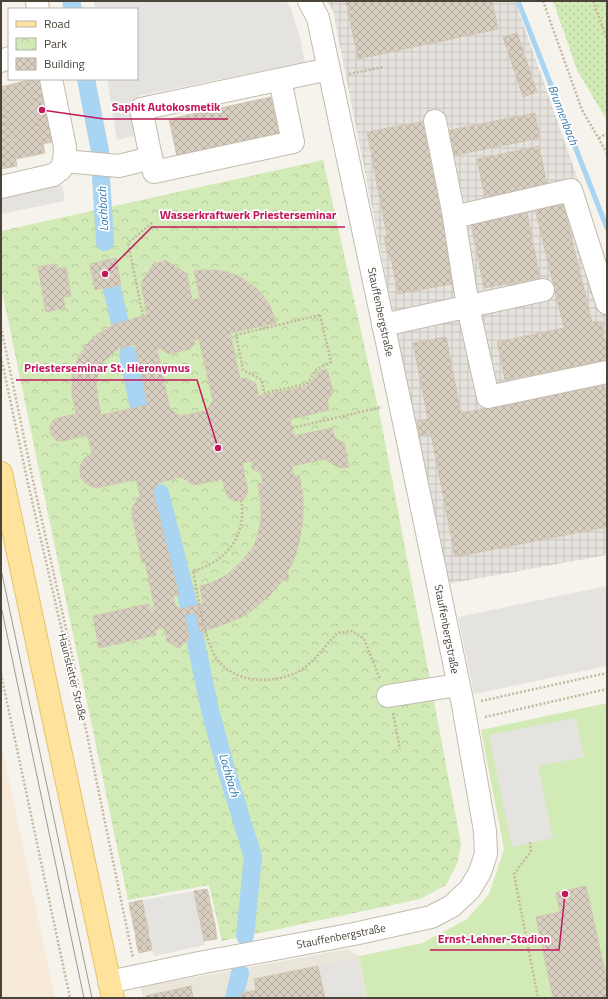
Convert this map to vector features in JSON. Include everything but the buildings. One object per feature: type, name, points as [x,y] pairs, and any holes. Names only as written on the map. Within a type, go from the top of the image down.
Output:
[{"type":"main road","points":[[1,473],[111,990]]},
{"type":"street","name":"Stauffenbergstraße","points":[[111,990],[136,976],[370,931],[431,917],[452,906],[470,889],[480,872],[486,854],[485,831],[462,704],[384,325],[318,18],[309,1]]},
{"type":"street","points":[[280,80],[293,142],[154,172],[140,103],[280,80],[330,74]]},
{"type":"street","points":[[1,187],[53,175],[61,169],[64,161],[65,147],[51,80]]},
{"type":"street","points":[[435,120],[454,217],[468,306],[488,397],[607,372]]},
{"type":"street","points":[[64,161],[118,166],[151,158]]},
{"type":"street","points":[[454,217],[571,190],[607,303]]},
{"type":"street","points":[[384,325],[543,290]]},
{"type":"street","points":[[388,696],[462,704]]},
{"type":"path","points":[[543,1],[582,110],[607,153]]},
{"type":"path","points":[[593,1],[607,36]]},
{"type":"path","points":[[330,74],[384,67]]},
{"type":"path","points":[[599,138],[607,133]]},
{"type":"path","points":[[143,316],[128,243],[153,222]]},
{"type":"path","points":[[320,315],[331,362],[316,370],[307,384],[264,393],[262,380],[243,370],[236,335],[320,315]]},
{"type":"path","points":[[1,327],[32,476],[77,678],[79,696]]},
{"type":"path","name":"Haunstetter Straße","points":[[1,357],[71,671],[79,696],[136,976]]},
{"type":"path","points":[[292,428],[400,403]]},
{"type":"path","points":[[241,500],[242,519],[234,543],[218,559],[206,566],[192,571],[207,638],[217,658],[226,669],[238,676],[255,679],[274,679],[288,676],[311,662],[337,633],[352,631],[364,639],[388,696],[392,706],[400,749]]},
{"type":"path","points":[[462,704],[607,672]]},
{"type":"path","points":[[1,674],[70,998]]},
{"type":"path","points":[[462,704],[607,689]]},
{"type":"path","points":[[530,842],[531,851],[514,874],[538,998]]},
{"type":"shaded area","points":[[94,1],[285,1],[290,6],[300,38],[305,62],[138,96],[146,133],[117,140],[107,80],[138,80],[138,8],[95,8]]},
{"type":"shaded area","points":[[327,1],[515,1],[607,262],[607,555],[447,584],[333,11]]},
{"type":"shaded area","points":[[62,185],[65,201],[1,214],[1,198]]},
{"type":"shaded area","points":[[607,586],[607,666],[474,694],[458,617]]},
{"type":"shaded area","points":[[576,718],[584,757],[538,766],[553,838],[512,847],[489,735]]},
{"type":"shaded area","points":[[1,743],[55,998],[1,998]]},
{"type":"shaded area","points":[[194,891],[205,945],[154,956],[143,900]]},
{"type":"shaded area","points":[[348,949],[359,956],[367,998],[143,998],[141,987]]},
{"type":"shaded area","points":[[357,959],[365,998],[325,998],[318,966]]},
{"type":"green space","points":[[553,1],[607,1],[607,116],[605,117],[577,70]]},
{"type":"green space","points":[[323,160],[381,421],[461,844],[457,864],[446,885],[420,899],[222,941],[209,885],[128,900],[1,286],[1,231]]},
{"type":"green space","points":[[607,703],[607,998],[367,998],[359,956],[423,943],[467,919],[489,894],[504,849],[481,730]]},
{"type":"waterway","name":"Lochbach","points":[[71,1],[73,8]]},
{"type":"waterway","name":"Brunnenbach","points":[[518,1],[607,228]]},
{"type":"waterway","name":"Lochbach","points":[[86,80],[100,151]]},
{"type":"waterway","name":"Lochbach","points":[[101,176],[105,242]]},
{"type":"waterway","name":"Lochbach","points":[[112,289],[120,323]]},
{"type":"waterway","name":"Lochbach","points":[[128,354],[139,408]]},
{"type":"waterway","name":"Lochbach","points":[[160,493],[189,607]]},
{"type":"waterway","name":"Lochbach","points":[[190,615],[210,710],[226,769],[253,857],[245,936]]},
{"type":"waterway","name":"Lochbach","points":[[234,998],[240,973]]},
{"type":"tram line","points":[[1,569],[92,998]]},
{"type":"tram line","points":[[1,606],[84,998]]},
{"type":"place","name":"Saphit Autokosmetik","points":[[42,110]]},
{"type":"place","name":"Wasserkraftwerk Priesterseminar","points":[[105,274]]},
{"type":"place","name":"Priesterseminar St. Hieronymus","points":[[218,448]]},
{"type":"place","name":"Ernst-Lehner-Stadion","points":[[565,894]]}]
